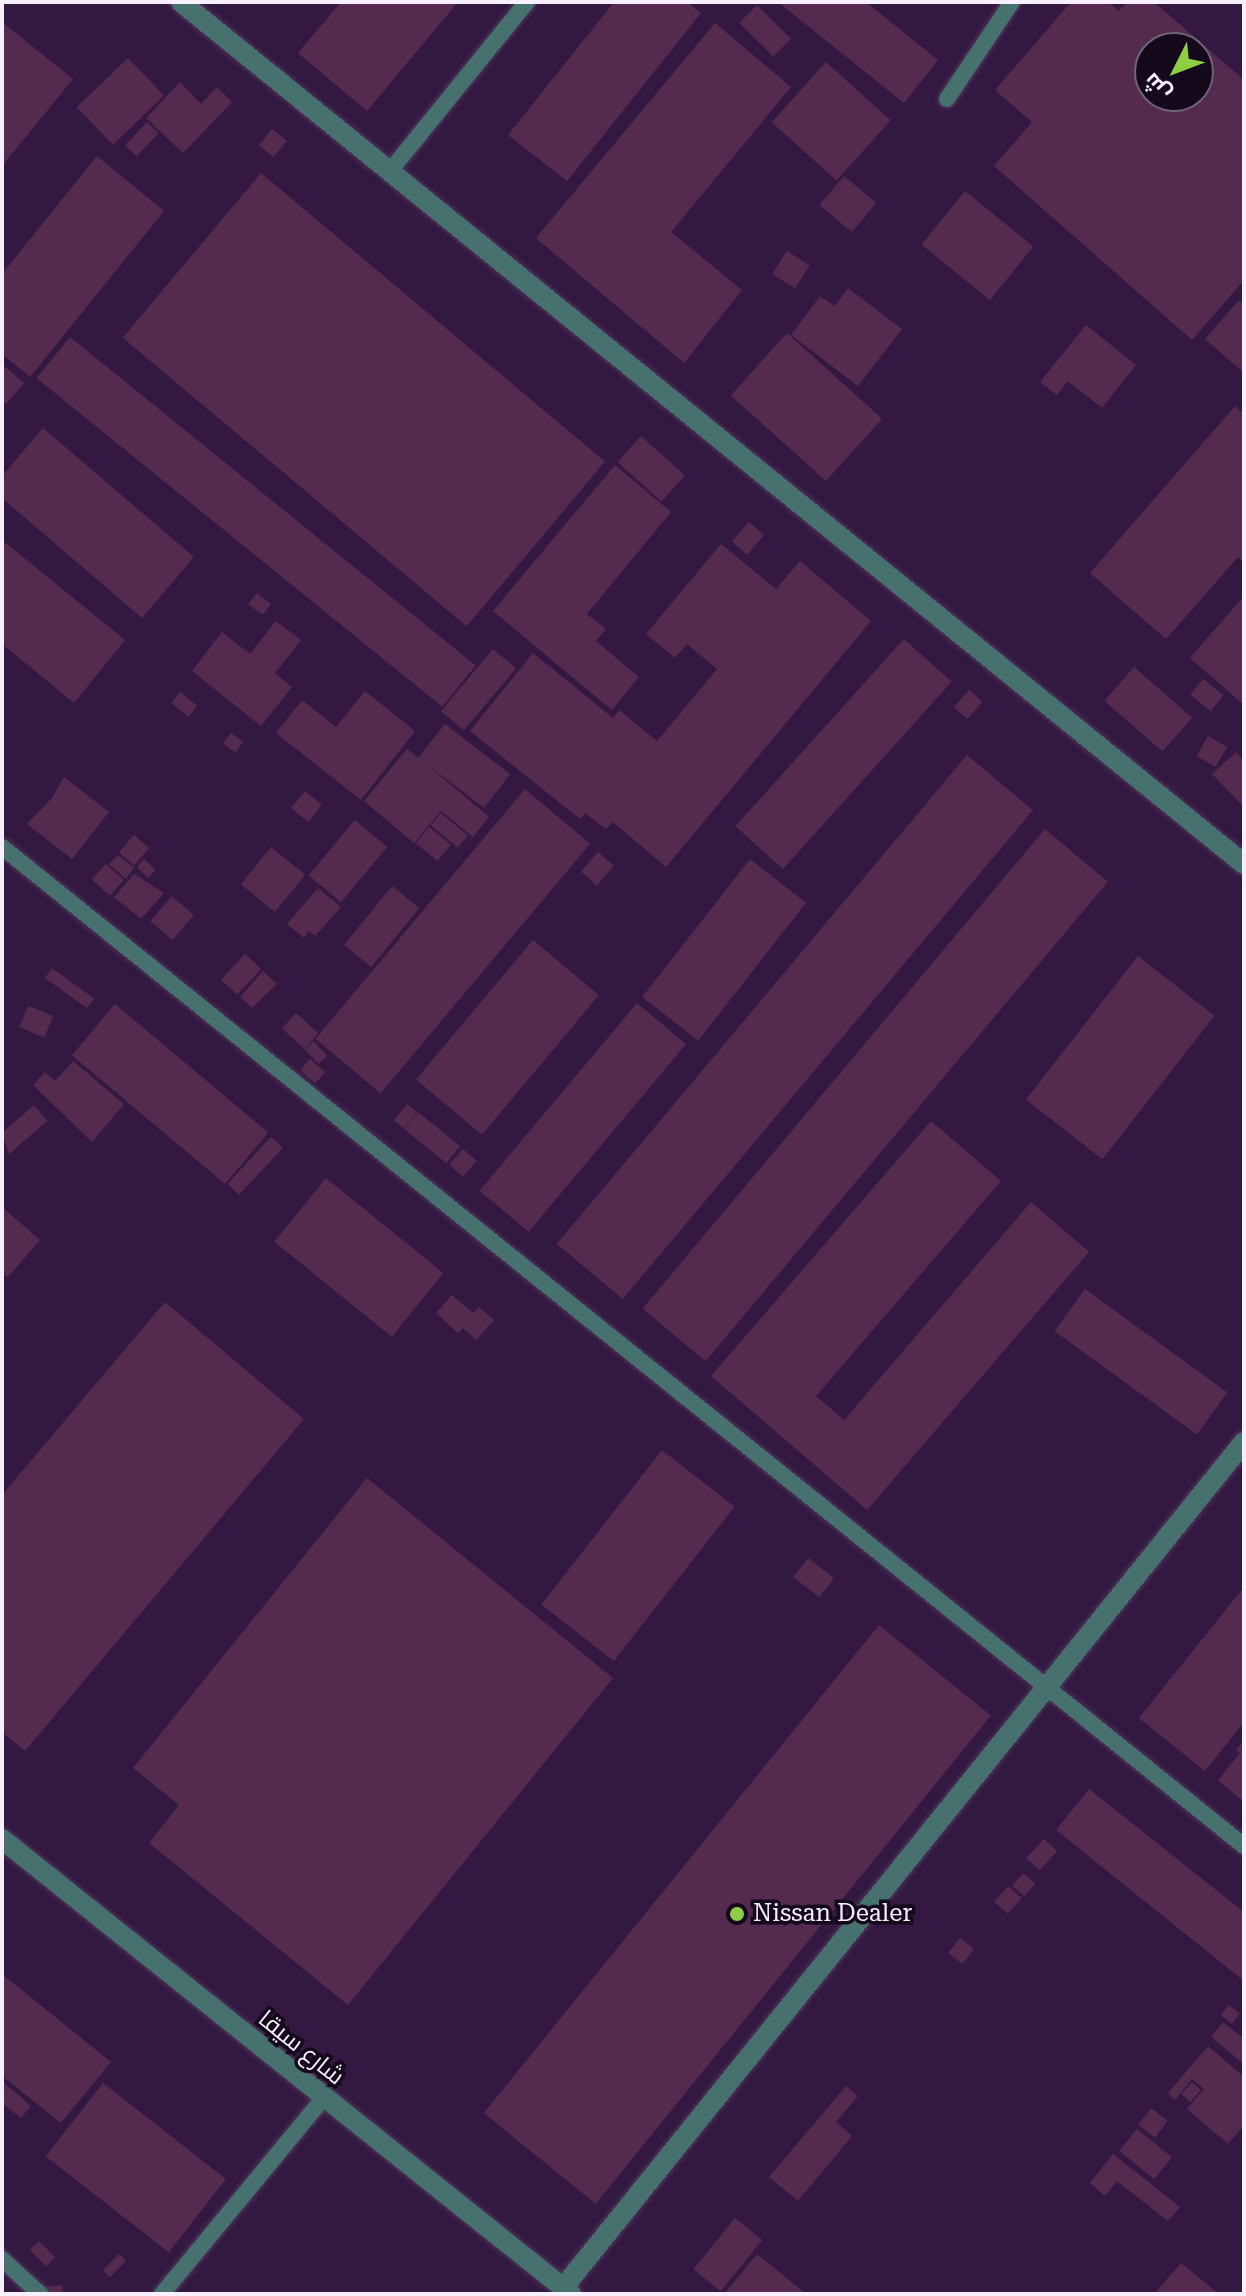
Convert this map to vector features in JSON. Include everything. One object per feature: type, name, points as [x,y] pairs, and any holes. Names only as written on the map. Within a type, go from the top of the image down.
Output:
[{"type":"street","points":[[181,2],[1244,864]]},
{"type":"street","points":[[567,2291],[1244,1442]]},
{"type":"street","name":"شارع سيقا","points":[[2,1839],[323,2099],[567,2291]]},
{"type":"lane","points":[[390,171],[527,2]]},
{"type":"lane","points":[[947,99],[1012,2]]},
{"type":"lane","points":[[2,847],[1244,1846]]},
{"type":"lane","points":[[162,2294],[323,2099]]},
{"type":"lane","points":[[2,2259],[40,2294]]},
{"type":"building","points":[[341,2],[458,2],[367,111],[298,53]]},
{"type":"building","points":[[614,2],[687,2],[701,13],[567,181],[508,135]]},
{"type":"building","points":[[778,2],[866,2],[938,60],[904,103]]},
{"type":"building","points":[[1071,2],[1108,2],[1119,11],[1127,2],[1154,2],[1189,32],[1134,32],[1134,112],[1214,112],[1214,54],[1244,80],[1244,280],[1192,340],[994,166],[1032,122],[995,90]]},
{"type":"building","points":[[757,5],[791,39],[773,57],[739,23]]},
{"type":"building","points":[[2,22],[73,79],[2,166]]},
{"type":"building","points":[[715,23],[791,87],[671,232],[742,290],[684,363],[536,238]]},
{"type":"building","points":[[128,58],[164,95],[113,145],[77,107]]},
{"type":"building","points":[[826,62],[891,120],[836,180],[772,122]]},
{"type":"building","points":[[180,82],[201,104],[217,87],[232,102],[183,153],[146,118]]},
{"type":"building","points":[[147,122],[159,133],[137,156],[125,145]]},
{"type":"building","points":[[272,129],[287,141],[274,157],[259,145]]},
{"type":"building","points":[[97,156],[164,211],[30,377],[2,354],[2,274]]},
{"type":"building","points":[[261,173],[605,462],[467,626],[123,338]]},
{"type":"building","points":[[844,176],[876,203],[852,232],[820,205]]},
{"type":"building","points":[[965,191],[1033,246],[990,300],[922,245]]},
{"type":"building","points":[[787,251],[810,266],[795,288],[772,274]]},
{"type":"building","points":[[848,288],[902,329],[858,386],[791,335],[820,296],[835,306]]},
{"type":"building","points":[[1239,300],[1244,304],[1244,373],[1205,339]]},
{"type":"building","points":[[1086,325],[1136,365],[1102,408],[1068,381],[1057,395],[1040,382]]},
{"type":"building","points":[[787,333],[882,419],[826,481],[731,395]]},
{"type":"building","points":[[70,337],[476,666],[442,707],[37,378]]},
{"type":"building","points":[[2,364],[24,383],[6,404],[2,400]]},
{"type":"building","points":[[1235,406],[1244,414],[1244,562],[1238,557],[1166,639],[1090,573]]},
{"type":"building","points":[[43,428],[194,557],[142,618],[2,498],[2,476]]},
{"type":"building","points":[[641,436],[685,475],[661,501],[618,462]]},
{"type":"building","points":[[615,465],[671,512],[587,614],[606,629],[596,641],[639,677],[612,710],[493,611]]},
{"type":"building","points":[[749,522],[764,535],[747,555],[732,542]]},
{"type":"building","points":[[2,540],[125,640],[74,703],[2,644]]},
{"type":"building","points":[[721,544],[776,589],[800,561],[871,621],[666,867],[613,822],[606,829],[585,813],[580,819],[470,731],[533,653],[613,718],[619,710],[657,741],[717,669],[687,644],[675,658],[646,634]]},
{"type":"building","points":[[257,593],[271,604],[263,615],[248,604]]},
{"type":"building","points":[[1244,596],[1244,705],[1190,658]]},
{"type":"building","points":[[276,621],[301,640],[275,673],[292,687],[261,726],[192,671],[222,632],[250,654]]},
{"type":"building","points":[[904,639],[952,682],[783,869],[735,826]]},
{"type":"building","points":[[493,649],[516,668],[464,730],[441,711]]},
{"type":"building","points":[[1134,667],[1192,718],[1163,751],[1104,701]]},
{"type":"building","points":[[1203,679],[1223,695],[1211,711],[1190,695]]},
{"type":"building","points":[[969,690],[983,702],[967,719],[954,707]]},
{"type":"building","points":[[365,691],[415,731],[361,800],[276,733],[302,700],[336,727]]},
{"type":"building","points":[[180,692],[197,706],[188,717],[171,703]]},
{"type":"building","points":[[445,724],[510,774],[484,808],[424,762],[489,817],[473,837],[441,811],[414,843],[364,801],[407,749],[418,758]]},
{"type":"building","points":[[231,733],[243,742],[235,752],[223,743]]},
{"type":"building","points":[[1208,736],[1227,747],[1216,767],[1196,756]]},
{"type":"building","points":[[1236,752],[1244,761],[1244,807],[1212,774]]},
{"type":"building","points":[[967,755],[1033,810],[623,1299],[557,1244]]},
{"type":"building","points":[[64,777],[109,812],[72,859],[27,824],[52,798]]},
{"type":"building","points":[[525,789],[590,844],[381,1093],[315,1039]]},
{"type":"building","points":[[305,791],[322,805],[308,822],[291,808]]},
{"type":"building","points":[[441,813],[468,835],[458,848],[431,825]]},
{"type":"building","points":[[355,820],[387,847],[341,902],[309,875]]},
{"type":"building","points":[[429,827],[451,845],[438,861],[416,843]]},
{"type":"building","points":[[1045,829],[1108,882],[705,1361],[643,1309]]},
{"type":"building","points":[[134,835],[149,848],[134,865],[119,852]]},
{"type":"building","points":[[271,847],[305,875],[275,912],[241,884]]},
{"type":"building","points":[[598,852],[614,866],[597,885],[581,872]]},
{"type":"building","points":[[118,855],[134,868],[126,879],[109,864]]},
{"type":"building","points":[[144,859],[156,870],[148,878],[136,867]]},
{"type":"building","points":[[750,859],[806,903],[698,1041],[642,997]]},
{"type":"building","points":[[106,864],[124,880],[110,896],[92,880]]},
{"type":"building","points":[[134,874],[164,893],[141,919],[114,897]]},
{"type":"building","points":[[392,886],[419,908],[371,967],[344,945]]},
{"type":"building","points":[[318,888],[341,907],[315,936],[309,931],[304,938],[287,924]]},
{"type":"building","points":[[172,896],[194,915],[172,940],[150,921]]},
{"type":"building","points":[[533,940],[599,995],[482,1135],[416,1079]]},
{"type":"building","points":[[245,954],[261,969],[237,995],[221,980]]},
{"type":"building","points":[[1138,956],[1214,1016],[1102,1159],[1026,1099]]},
{"type":"building","points":[[52,968],[94,999],[87,1008],[45,978]]},
{"type":"building","points":[[263,971],[277,984],[252,1008],[240,997]]},
{"type":"building","points":[[637,1003],[686,1044],[529,1232],[480,1191]]},
{"type":"building","points":[[115,1004],[268,1133],[225,1184],[72,1055]]},
{"type":"building","points":[[28,1006],[53,1016],[44,1037],[19,1027]]},
{"type":"building","points":[[296,1013],[318,1033],[304,1049],[282,1029]]},
{"type":"building","points":[[313,1041],[327,1055],[319,1064],[305,1049]]},
{"type":"building","points":[[310,1059],[325,1072],[315,1083],[300,1070]]},
{"type":"building","points":[[73,1061],[124,1104],[92,1142],[33,1085],[45,1072],[55,1081]]},
{"type":"building","points":[[407,1104],[417,1112],[404,1129],[394,1120]]},
{"type":"building","points":[[34,1105],[47,1121],[9,1154],[2,1133]]},
{"type":"building","points":[[418,1112],[460,1146],[446,1163],[404,1129]]},
{"type":"building","points":[[931,1121],[1001,1181],[816,1396],[844,1420],[1031,1202],[1089,1252],[867,1510],[711,1376]]},
{"type":"building","points":[[271,1137],[283,1148],[239,1195],[227,1184]]},
{"type":"building","points":[[463,1149],[477,1161],[463,1177],[449,1165]]},
{"type":"building","points":[[326,1178],[443,1273],[392,1337],[274,1242]]},
{"type":"building","points":[[2,1207],[40,1240],[8,1277],[2,1272]]},
{"type":"building","points":[[1085,1289],[1227,1392],[1197,1435],[1054,1331]]},
{"type":"building","points":[[452,1295],[473,1313],[479,1307],[494,1320],[476,1340],[463,1328],[458,1333],[436,1313]]},
{"type":"building","points":[[165,1302],[304,1419],[25,1751],[2,1732],[2,1495]]},
{"type":"building","points":[[662,1450],[734,1507],[614,1661],[541,1604]]},
{"type":"building","points":[[367,1478],[613,1678],[348,2005],[149,1843],[179,1805],[133,1768]]},
{"type":"building","points":[[808,1558],[834,1578],[819,1597],[793,1577]]},
{"type":"building","points":[[1244,1587],[1244,1722],[1205,1771],[1139,1718]]},
{"type":"building","name":"Nissan Dealer","points":[[879,1625],[991,1716],[596,2204],[484,2113]]},
{"type":"building","points":[[1244,1740],[1244,1802],[1218,1780],[1240,1753],[1236,1750]]},
{"type":"building","points":[[1089,1789],[1244,1912],[1244,1981],[1056,1830]]},
{"type":"building","points":[[1044,1839],[1057,1851],[1039,1870],[1026,1858]]},
{"type":"building","points":[[1023,1873],[1035,1883],[1024,1896],[1012,1886]]},
{"type":"building","points":[[1008,1886],[1022,1898],[1008,1914],[994,1902]]},
{"type":"building","points":[[960,1938],[974,1949],[962,1964],[948,1953]]},
{"type":"building","points":[[2,1974],[111,2062],[61,2123],[2,2076]]},
{"type":"building","points":[[1229,2005],[1240,2014],[1232,2024],[1221,2015]]},
{"type":"building","points":[[1223,2022],[1244,2039],[1244,2064],[1211,2037]]},
{"type":"building","points":[[1208,2046],[1244,2077],[1244,2125],[1228,2144],[1187,2109],[1204,2089],[1192,2079],[1175,2100],[1168,2093]]},
{"type":"building","points":[[2,2081],[31,2106],[21,2118],[2,2103]]},
{"type":"building","points":[[1192,2082],[1201,2090],[1190,2102],[1181,2094]]},
{"type":"building","points":[[103,2083],[226,2179],[169,2252],[46,2156]]},
{"type":"building","points":[[846,2086],[858,2096],[836,2122],[852,2136],[798,2201],[769,2177]]},
{"type":"building","points":[[1151,2108],[1168,2121],[1155,2137],[1138,2125]]},
{"type":"building","points":[[1137,2129],[1172,2157],[1154,2179],[1119,2151]]},
{"type":"building","points":[[1113,2154],[1180,2207],[1168,2221],[1117,2181],[1105,2196],[1090,2183]]},
{"type":"building","points":[[735,2218],[762,2240],[721,2291],[693,2269]]},
{"type":"building","points":[[39,2241],[55,2257],[46,2266],[30,2250]]},
{"type":"building","points":[[119,2254],[126,2261],[110,2277],[103,2270]]},
{"type":"building","points":[[757,2254],[806,2294],[724,2294]]},
{"type":"building","points":[[1181,2263],[1219,2294],[1154,2294]]},
{"type":"building","points":[[62,2285],[63,2294],[44,2294],[43,2287]]},
{"type":"place","name":"Nissan Dealer","points":[[737,1914]]}]
